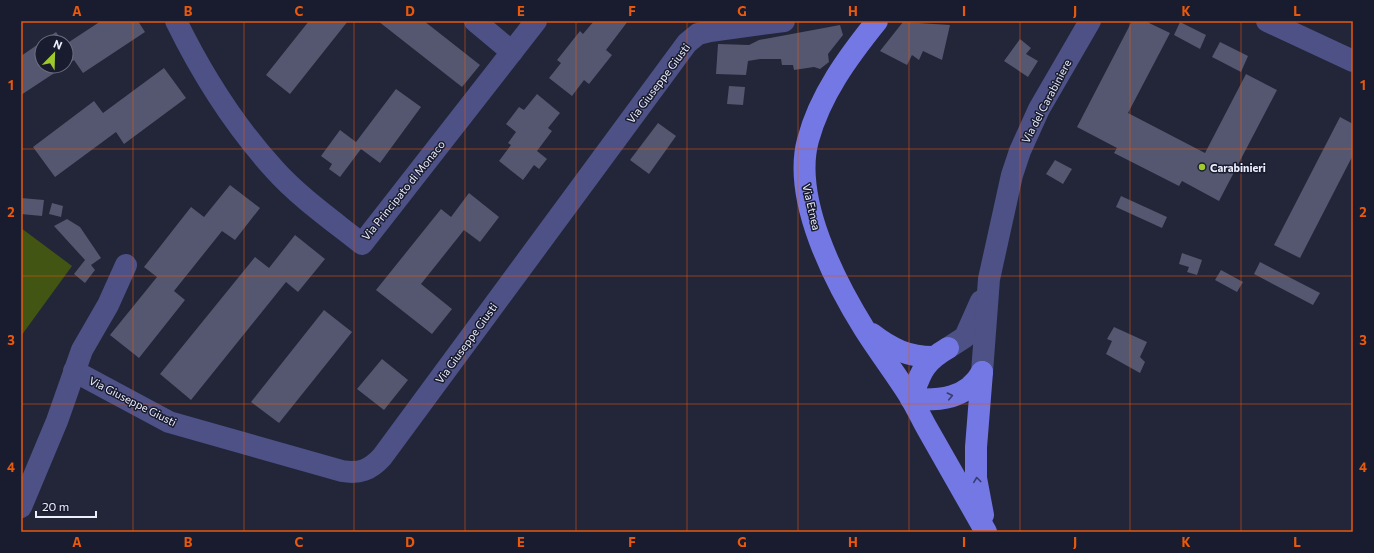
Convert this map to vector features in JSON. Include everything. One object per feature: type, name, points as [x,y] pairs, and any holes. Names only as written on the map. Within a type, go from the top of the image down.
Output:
[{"type":"main road","name":"Via Etnea","points":[[877,21],[845,62],[821,104],[808,141],[805,174],[807,195],[814,223],[828,261],[864,329],[911,399],[987,532]]},
{"type":"main road","points":[[864,329],[888,346],[903,353],[922,357],[941,352]]},
{"type":"main road","points":[[941,352],[923,368],[911,399],[930,400],[960,394],[976,383],[982,372]]},
{"type":"main road","points":[[982,372],[976,448],[976,478],[987,532]]},
{"type":"street","name":"Via Principato di Monaco","points":[[176,21],[190,48],[228,112],[274,169],[306,199],[362,244],[536,21]]},
{"type":"street","points":[[474,21],[512,52]]},
{"type":"street","name":"Via Giuseppe Giusti","points":[[74,371],[169,422],[342,471],[354,473],[366,471],[382,456],[687,42],[698,34],[710,31],[784,21]]},
{"type":"street","name":"Via del Carabiniere","points":[[989,279],[1012,175],[1020,150],[1039,109],[1090,21]]},
{"type":"street","points":[[1267,21],[1353,61]]},
{"type":"street","points":[[21,507],[57,421],[82,350],[108,305],[126,265]]},
{"type":"street","points":[[941,352],[965,338],[975,318],[989,279]]},
{"type":"street","points":[[982,372],[989,279]]},
{"type":"green space","points":[[21,228],[72,266],[21,336]]},
{"type":"building","points":[[101,21],[138,21],[145,32],[83,73],[74,60],[74,39]]},
{"type":"building","points":[[309,21],[348,21],[290,94],[266,75]]},
{"type":"building","points":[[378,21],[424,21],[480,65],[462,87]]},
{"type":"building","points":[[594,21],[628,21],[606,50],[612,55],[589,84],[584,80],[572,96],[549,78],[561,63],[557,60],[580,31],[583,34]]},
{"type":"building","points":[[1132,21],[1145,21],[1170,33],[1128,113],[1205,153],[1246,74],[1277,90],[1219,201],[1182,181],[1179,186],[1114,153],[1117,148],[1077,127]]},
{"type":"building","points":[[903,22],[950,25],[942,60],[923,51],[919,60],[912,55],[907,65],[880,51]]},
{"type":"building","points":[[1180,22],[1206,35],[1200,49],[1174,35]]},
{"type":"building","points":[[840,25],[843,35],[828,54],[829,62],[820,69],[814,67],[794,70],[793,65],[782,65],[781,59],[760,59],[748,61],[746,75],[716,74],[718,44],[749,45],[759,40]]},
{"type":"building","points":[[1020,39],[1031,48],[1026,54],[1038,61],[1028,77],[1004,61]]},
{"type":"building","points":[[1220,42],[1248,56],[1241,72],[1212,57]]},
{"type":"building","points":[[34,47],[34,74],[53,74],[21,95],[21,56]]},
{"type":"building","points":[[164,68],[186,98],[124,144],[116,132],[55,177],[33,147],[94,101],[103,113]]},
{"type":"building","points":[[729,86],[745,87],[743,105],[727,104]]},
{"type":"building","points":[[396,89],[421,107],[380,163],[361,149],[340,177],[329,169],[332,164],[321,156],[340,130],[356,142]]},
{"type":"building","points":[[537,94],[560,113],[548,128],[552,131],[537,151],[547,159],[539,169],[534,165],[523,180],[499,161],[511,145],[508,143],[516,132],[506,124],[519,107],[524,110]]},
{"type":"building","points":[[1340,117],[1353,124],[1353,155],[1300,258],[1274,245]]},
{"type":"building","points":[[658,123],[676,136],[649,174],[630,160]]},
{"type":"building","points":[[1055,160],[1072,169],[1063,184],[1046,174]]},
{"type":"building","points":[[230,185],[260,208],[235,240],[222,231],[174,291],[185,300],[139,358],[110,335],[157,277],[144,267],[191,207],[204,217]]},
{"type":"building","points":[[469,193],[499,217],[480,242],[464,230],[421,284],[452,309],[432,334],[376,290],[441,209],[451,217]]},
{"type":"building","points":[[1121,196],[1167,217],[1162,228],[1116,207]]},
{"type":"building","points":[[21,198],[44,200],[42,216],[21,214]]},
{"type":"building","points":[[52,203],[63,206],[61,217],[49,214]]},
{"type":"building","points":[[67,219],[80,227],[101,258],[91,265],[95,270],[85,283],[74,274],[85,260],[54,226]]},
{"type":"building","points":[[295,235],[325,259],[298,292],[286,282],[191,400],[160,374],[255,257],[269,268]]},
{"type":"building","points":[[1182,253],[1202,260],[1197,275],[1187,272],[1189,267],[1179,264]]},
{"type":"building","points":[[1260,262],[1320,293],[1313,305],[1254,274]]},
{"type":"building","points":[[1221,270],[1243,282],[1237,292],[1215,280]]},
{"type":"building","points":[[324,310],[352,332],[279,423],[251,402]]},
{"type":"building","points":[[1114,327],[1147,342],[1140,357],[1145,362],[1140,373],[1106,354],[1112,341],[1107,339]]},
{"type":"building","points":[[382,359],[408,380],[384,410],[357,389]]},
{"type":"place","name":"Carabinieri","points":[[1202,167]]}]
